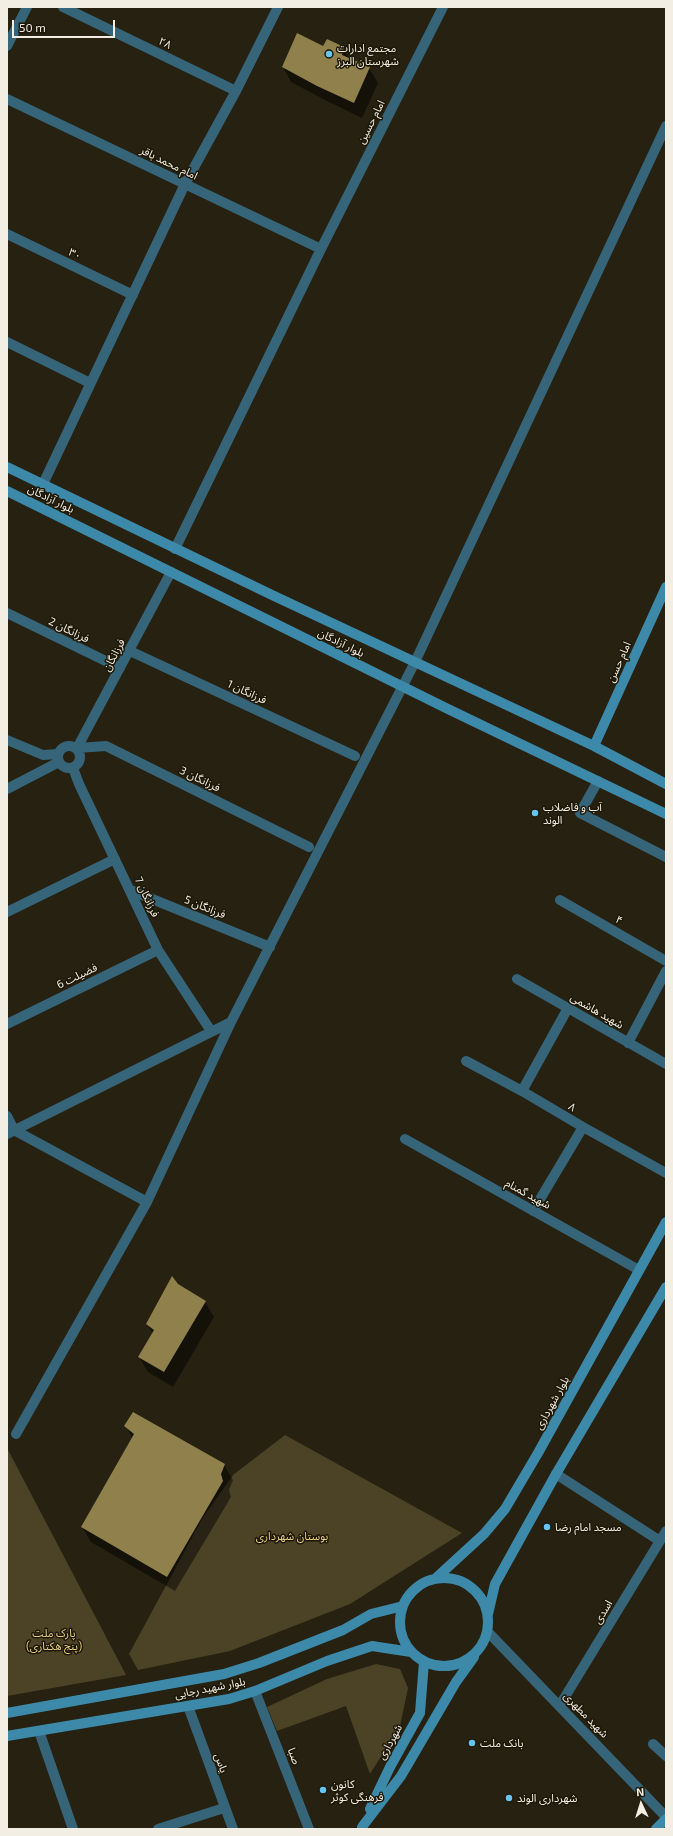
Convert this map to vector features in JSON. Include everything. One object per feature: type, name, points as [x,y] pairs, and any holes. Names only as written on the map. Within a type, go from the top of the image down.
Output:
[{"type":"street","points":[[7,46],[27,7]]},
{"type":"street","name":"۲۸","points":[[63,7],[236,90]]},
{"type":"street","points":[[43,484],[185,184],[236,90],[276,7]]},
{"type":"street","name":"امام حسین","points":[[175,549],[320,249],[443,7]]},
{"type":"street","name":"امام محمد باقر","points":[[7,99],[320,249]]},
{"type":"street","points":[[16,1434],[147,1202],[231,1022],[415,662],[666,126]]},
{"type":"street","name":"۳۰","points":[[7,234],[132,295]]},
{"type":"street","points":[[7,342],[90,383]]},
{"type":"street","name":"بلوار آزادگان","points":[[7,467],[175,549],[594,746],[666,784]]},
{"type":"street","name":"بلوار آزادگان","points":[[7,491],[402,686],[666,814]]},
{"type":"street","name":"فرزانگان","points":[[77,748],[171,572]]},
{"type":"street","name":"امام حسن","points":[[594,746],[666,587]]},
{"type":"street","name":"فرزانگان 2","points":[[7,613],[120,668]]},
{"type":"street","name":"فرزانگان 1","points":[[130,651],[355,756]]},
{"type":"street","points":[[7,740],[43,755],[59,758],[65,767],[73,768],[79,763],[81,755],[77,748],[70,745],[62,748],[59,758],[7,789]]},
{"type":"street","name":"فرزانگان 3","points":[[77,748],[106,746],[309,847]]},
{"type":"street","name":"فرزانگان 7","points":[[73,768],[79,784],[158,950],[211,1031]]},
{"type":"street","points":[[598,781],[580,813],[666,857]]},
{"type":"street","points":[[7,912],[115,859]]},
{"type":"street","name":"فرزانگان 5","points":[[130,890],[270,947]]},
{"type":"street","name":"۴","points":[[560,900],[666,961]]},
{"type":"street","name":"فضیلت 6","points":[[7,1024],[158,950]]},
{"type":"street","points":[[628,1043],[666,971]]},
{"type":"street","name":"شهید هاشمی","points":[[517,979],[666,1064]]},
{"type":"street","points":[[522,1091],[568,1008]]},
{"type":"street","points":[[11,1132],[231,1022]]},
{"type":"street","name":"۸","points":[[466,1061],[666,1173]]},
{"type":"street","points":[[7,1116],[11,1132],[147,1202]]},
{"type":"street","points":[[533,1211],[583,1127]]},
{"type":"street","name":"شهید گمنام","points":[[405,1139],[640,1270]]},
{"type":"street","name":"بلوار شهرداری","points":[[436,1578],[484,1534],[505,1509],[542,1446],[666,1222]]},
{"type":"street","points":[[361,1828],[401,1776],[456,1682],[481,1646],[487,1632],[488,1614],[495,1584],[556,1474],[663,1300],[666,1287]]},
{"type":"street","points":[[556,1474],[660,1541]]},
{"type":"street","name":"اسدی","points":[[560,1705],[666,1531]]},
{"type":"street","points":[[481,1646],[470,1658],[456,1665],[440,1666],[424,1662],[411,1652],[403,1638],[399,1622],[403,1606],[410,1593],[422,1583],[436,1578],[450,1578],[463,1582],[475,1590],[483,1600],[488,1614]]},
{"type":"street","name":"بلوار شهید رجایی","points":[[7,1713],[224,1674],[259,1664],[343,1630],[371,1614],[403,1606]]},
{"type":"street","name":"شهید مطهری","points":[[487,1632],[560,1705],[666,1818]]},
{"type":"street","name":"بلوار شهید رجایی","points":[[7,1736],[229,1699],[255,1691],[327,1661],[372,1646],[411,1652]]},
{"type":"street","name":"شهرداری","points":[[361,1828],[390,1767],[420,1713],[424,1662]]},
{"type":"street","name":"صبا","points":[[255,1691],[309,1829]]},
{"type":"street","name":"یاس","points":[[188,1706],[224,1808],[233,1829]]},
{"type":"street","points":[[38,1731],[73,1829]]},
{"type":"street","points":[[653,1744],[666,1756]]},
{"type":"street","points":[[158,1829],[224,1808]]},
{"type":"street","points":[[656,1829],[666,1818]]},
{"type":"green space","name":"بوستان شهرداری","points":[[285,1435],[462,1533],[350,1604],[230,1651],[138,1670],[129,1654],[202,1519],[233,1475]]},
{"type":"green space","name":"پارک ملت (پنج هکتاری)","points":[[7,1448],[126,1675],[7,1696]]},
{"type":"green space","points":[[376,1664],[400,1669],[408,1688],[400,1726],[370,1774],[346,1706],[277,1731],[267,1707],[327,1679]]},
{"type":"building","points":[[297,33],[323,46],[327,39],[344,47],[342,55],[370,67],[354,103],[317,86],[282,67]]},
{"type":"building","points":[[172,1276],[178,1284],[206,1301],[164,1372],[138,1357],[154,1330],[146,1324]]},
{"type":"building","points":[[133,1412],[225,1464],[221,1474],[223,1481],[167,1577],[81,1527],[134,1434],[124,1426]]},
{"type":"place","name":"مجتمع ادارات شهرستان البرز","points":[[329,54]]},
{"type":"place","name":"آب و فاضلاب الوند","points":[[535,813]]},
{"type":"place","name":"مسجد امام رضا","points":[[547,1527]]},
{"type":"place","name":"بانک ملت","points":[[472,1743]]},
{"type":"place","name":"کانون فرهنگی کوثر","points":[[323,1790]]},
{"type":"place","name":"شهرداری الوند","points":[[509,1798]]}]
